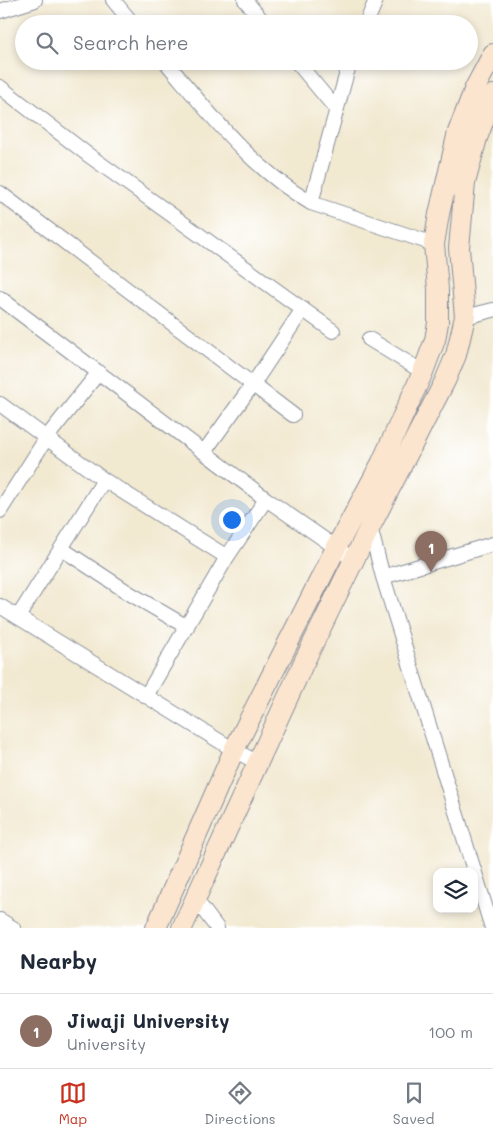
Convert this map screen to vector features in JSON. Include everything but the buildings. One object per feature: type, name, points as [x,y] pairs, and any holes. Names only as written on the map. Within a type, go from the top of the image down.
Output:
[{"type":"main road","points":[[156,928],[234,750],[336,548],[381,464],[423,372],[435,340],[438,323],[438,289],[434,244],[438,214],[458,132],[475,88],[493,54]]},
{"type":"main road","points":[[182,928],[354,560],[445,381],[456,355],[465,317],[459,248],[465,183],[477,138],[493,95]]},
{"type":"main road","points":[[436,273],[461,271]]},
{"type":"street","points":[[113,0],[126,15]]},
{"type":"street","points":[[246,0],[258,15]]},
{"type":"street","points":[[369,15],[375,0]]},
{"type":"street","points":[[0,11],[28,1]]},
{"type":"street","points":[[173,70],[242,150],[278,182],[311,203],[434,244]]},
{"type":"street","points":[[304,70],[336,109]]},
{"type":"street","points":[[311,203],[348,70]]},
{"type":"street","points":[[0,86],[87,154],[333,331]]},
{"type":"street","points":[[0,193],[293,415]]},
{"type":"street","points":[[0,298],[266,499],[354,560]]},
{"type":"street","points":[[204,452],[253,384],[303,309]]},
{"type":"street","points":[[465,317],[493,310]]},
{"type":"street","points":[[370,339],[423,372]]},
{"type":"street","points":[[1,509],[47,437],[99,372]]},
{"type":"street","points":[[0,404],[104,480],[227,557]]},
{"type":"street","points":[[18,617],[104,480]]},
{"type":"street","points":[[146,696],[227,557],[266,499]]},
{"type":"street","points":[[370,527],[383,576],[492,928]]},
{"type":"street","points":[[383,576],[493,544]]},
{"type":"street","points":[[62,549],[129,593],[187,627]]},
{"type":"street","points":[[0,606],[258,763]]},
{"type":"street","points":[[196,900],[217,928]]},
{"type":"street","points":[[0,920],[14,928]]},
{"type":"place","name":"Jiwaji University","points":[[431,572]]}]
